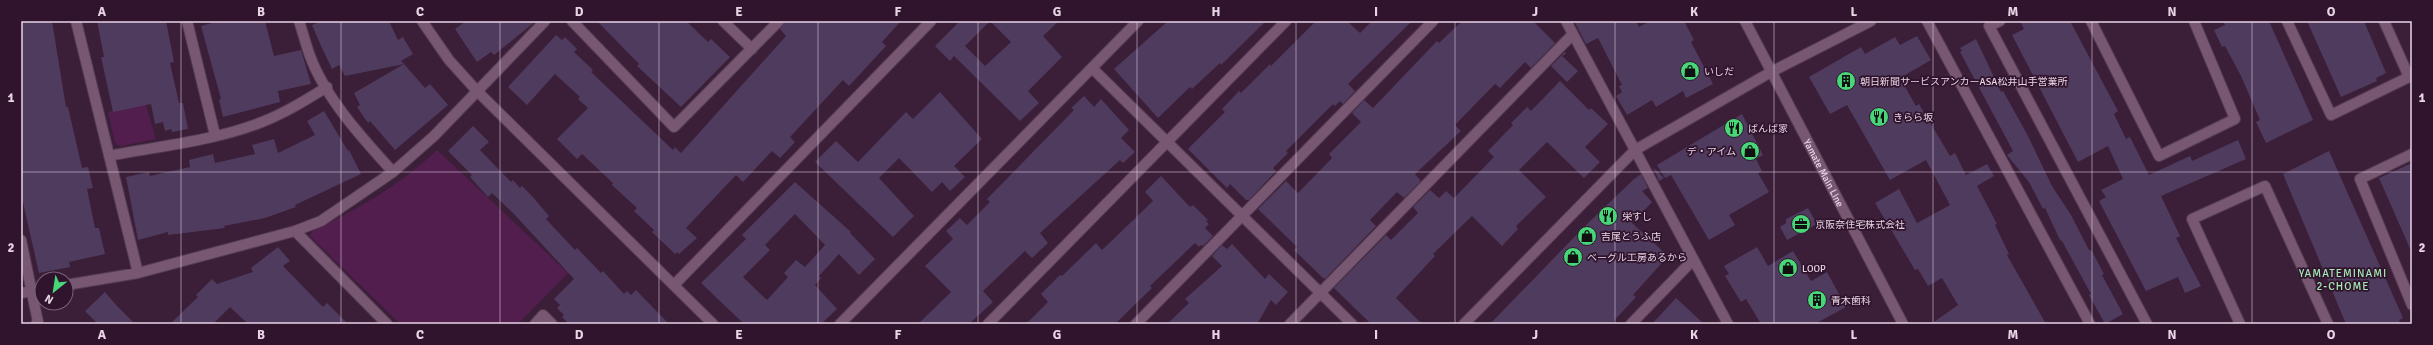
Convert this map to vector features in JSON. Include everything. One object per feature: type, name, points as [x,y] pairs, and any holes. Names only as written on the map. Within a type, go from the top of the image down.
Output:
[{"type":"street","points":[[76,21],[138,273]]},
{"type":"street","points":[[187,21],[215,135]]},
{"type":"street","points":[[299,21],[310,58],[327,87],[356,131],[392,172]]},
{"type":"street","points":[[422,21],[449,60],[477,91],[713,324]]},
{"type":"street","points":[[74,284],[138,273],[295,231],[321,221],[392,172],[434,136],[545,21]]},
{"type":"street","points":[[572,21],[674,127],[779,21]]},
{"type":"street","points":[[723,21],[752,49]]},
{"type":"street","points":[[674,285],[931,21]]},
{"type":"street","points":[[840,324],[1138,21]]},
{"type":"street","points":[[988,324],[1286,21]]},
{"type":"street","points":[[1136,324],[1433,21]]},
{"type":"street","points":[[1566,21],[1728,324]]},
{"type":"street","name":"Yamate Main Line","points":[[1744,21],[1903,324]]},
{"type":"street","points":[[1464,324],[1635,150],[1771,72],[1871,21]]},
{"type":"street","points":[[1926,21],[2090,324]]},
{"type":"street","points":[[2000,21],[1989,26],[2147,324]]},
{"type":"street","points":[[2091,21],[2159,156],[2235,119],[2194,21]]},
{"type":"street","points":[[2287,21],[2331,115],[2410,77],[2384,21]]},
{"type":"street","points":[[1290,324],[1573,34]]},
{"type":"street","points":[[1092,68],[1352,324]]},
{"type":"street","points":[[109,156],[215,135],[261,122],[303,102],[327,87]]},
{"type":"street","points":[[2412,154],[2360,179],[2412,305]]},
{"type":"street","points":[[2240,324],[2192,219],[2265,186],[2328,324]]},
{"type":"street","points":[[295,231],[386,324]]},
{"type":"street","points":[[21,240],[34,281]]},
{"type":"street","points":[[1631,324],[1693,260]]},
{"type":"street","points":[[21,293],[34,291]]},
{"type":"street","points":[[36,324],[38,322],[38,311]]},
{"type":"street","points":[[535,324],[543,315],[552,324]]},
{"type":"shaded area","points":[[145,102],[156,139],[121,146],[115,143],[108,112]]},
{"type":"shaded area","points":[[437,150],[568,273],[518,324],[400,324],[310,236],[313,230],[363,205],[394,185]]},
{"type":"building","points":[[21,21],[52,21],[66,107],[68,107],[82,168],[88,167],[93,188],[87,189],[95,228],[99,228],[105,254],[69,262],[70,267],[49,271],[39,271],[21,194]]},
{"type":"building","points":[[97,21],[166,21],[174,62],[170,63],[179,103],[183,103],[188,129],[172,132],[171,129],[165,131],[163,122],[155,124],[151,104],[113,112],[101,57],[104,57]]},
{"type":"building","points":[[219,21],[265,21],[274,56],[301,50],[311,84],[278,91],[280,102],[223,117],[219,100],[221,99],[201,26]]},
{"type":"building","points":[[321,21],[389,21],[398,40],[403,37],[413,54],[401,61],[404,64],[345,76],[339,65],[332,69],[321,46],[312,25]]},
{"type":"building","points":[[466,21],[536,21],[494,55],[491,52],[477,62],[455,29]]},
{"type":"building","points":[[597,21],[686,21],[708,42],[711,39],[730,57],[681,107],[637,66],[639,64]]},
{"type":"building","points":[[785,21],[901,21],[882,42],[886,46],[849,86],[843,80],[790,137],[795,142],[780,158],[772,151],[743,182],[736,175],[686,228],[697,238],[679,254],[677,252],[675,254],[652,232],[654,230],[634,211],[637,208],[612,185],[613,183],[582,154],[577,159],[557,139],[588,108],[578,99],[580,97],[555,74],[527,105],[508,87],[556,35],[562,40],[565,37],[577,49],[574,52],[593,70],[591,72],[673,150],[675,147],[681,153],[786,36],[780,29]]},
{"type":"building","points":[[960,21],[990,21],[1059,21],[1043,36],[1062,57],[1028,91],[1039,103],[1020,121],[954,56],[950,61],[935,46]],"holes":[[[990,21],[1011,42],[985,66],[965,46]]]},
{"type":"building","points":[[1168,21],[1266,21],[1221,65],[1220,63],[1192,89],[1190,87],[1158,118],[1114,69]]},
{"type":"building","points":[[1316,21],[1347,21],[1360,33],[1372,21],[1412,21],[1348,84],[1355,91],[1343,104],[1340,101],[1335,106],[1333,104],[1286,151],[1288,153],[1273,168],[1276,171],[1249,200],[1246,200],[1230,184],[1227,188],[1188,149],[1225,112],[1222,109],[1239,91],[1241,93],[1270,64],[1271,66]]},
{"type":"building","points":[[1462,21],[1533,21],[1555,43],[1531,68],[1525,62],[1500,88],[1495,84],[1455,125],[1461,131],[1415,174],[1421,181],[1404,198],[1397,192],[1370,220],[1376,226],[1325,279],[1323,278],[1294,250],[1297,247],[1258,209],[1286,181],[1298,193],[1332,158],[1329,154],[1361,122],[1352,113],[1364,100],[1373,108],[1437,41],[1439,43]]},
{"type":"building","points":[[1574,21],[1636,21],[1639,27],[1650,21],[1684,21],[1694,40],[1691,42],[1713,84],[1686,98],[1683,91],[1656,107],[1652,100],[1627,115],[1616,96],[1622,92],[1619,86],[1622,85],[1598,38],[1586,44]]},
{"type":"building","points":[[2020,21],[2070,21],[2118,111],[2114,114],[2126,139],[2130,137],[2149,175],[2190,156],[2192,161],[2238,140],[2246,159],[2161,196],[2180,236],[2176,238],[2201,286],[2185,293],[2178,277],[2146,291],[2099,201],[2106,197],[2101,190],[2123,179],[2108,146],[2078,162],[2012,35],[2024,29]]},
{"type":"building","points":[[2223,21],[2269,21],[2313,120],[2266,143],[2256,122],[2260,120],[2241,76],[2225,46],[2222,47],[2214,30],[2225,25]]},
{"type":"building","points":[[2307,21],[2364,21],[2386,73],[2376,78],[2377,81],[2341,97]]},
{"type":"building","points":[[1917,36],[1931,60],[1900,78],[1916,106],[1919,104],[1950,156],[1955,153],[1966,175],[1987,164],[1994,176],[1977,186],[1997,224],[1995,225],[2009,254],[2007,255],[2046,324],[1931,324],[1958,305],[1942,278],[1928,286],[1918,269],[1915,270],[1875,203],[1899,189],[1917,223],[1950,205],[1926,160],[1890,180],[1847,105],[1830,114],[1809,77],[1861,47],[1865,54],[1895,37],[1900,45]]},
{"type":"building","points":[[1976,39],[2001,92],[2003,91],[2027,134],[2052,186],[2071,215],[2089,250],[2092,251],[2104,274],[2102,275],[2123,314],[2105,324],[2089,295],[2091,294],[2062,241],[2060,240],[2045,208],[2043,209],[2029,182],[2007,155],[2013,151],[1960,52],[1962,51],[1960,48]]},
{"type":"building","points":[[1565,52],[1566,54],[1562,56],[1578,71],[1567,82],[1551,66]]},
{"type":"building","points":[[404,64],[425,88],[430,84],[448,105],[395,150],[370,121],[368,123],[357,107],[360,105],[354,93]]},
{"type":"building","points":[[1560,81],[1589,110],[1591,108],[1608,124],[1585,147],[1600,162],[1584,178],[1547,142],[1519,170],[1546,197],[1516,226],[1518,229],[1502,246],[1472,216],[1433,254],[1435,256],[1396,298],[1422,324],[1371,324],[1334,288],[1386,235],[1391,240],[1418,213],[1413,207],[1430,190],[1439,198],[1446,191],[1454,198],[1494,157],[1488,151],[1513,125],[1511,123],[1527,107],[1531,111]]},
{"type":"building","points":[[940,92],[982,139],[954,166],[965,177],[950,191],[942,182],[932,192],[899,158],[879,178],[914,216],[893,237],[815,162],[836,141],[858,162],[906,112],[913,119]]},
{"type":"building","points":[[1084,96],[1094,107],[1101,99],[1129,130],[1121,138],[1135,152],[1123,163],[1120,160],[1040,233],[1048,243],[1032,258],[1025,251],[983,291],[993,302],[969,324],[918,324],[951,292],[925,266],[953,239],[946,231],[960,218],[967,225],[990,202],[987,199],[1074,110],[1071,108]]},
{"type":"building","points":[[324,111],[348,151],[349,150],[361,174],[295,205],[296,207],[265,218],[224,226],[225,228],[168,235],[168,232],[138,240],[126,177],[149,172],[150,176],[190,167],[189,160],[213,154],[215,163],[255,154],[252,145],[274,139],[278,153],[315,135],[307,121]]},
{"type":"building","points":[[1742,114],[1763,155],[1756,159],[1762,171],[1758,173],[1769,192],[1729,215],[1735,225],[1709,240],[1671,175],[1665,178],[1657,165]]},
{"type":"building","points":[[473,126],[489,142],[480,150],[511,182],[513,180],[520,188],[522,186],[532,196],[549,216],[546,219],[575,250],[577,248],[601,273],[603,271],[624,294],[627,291],[631,295],[636,290],[669,324],[569,324],[562,317],[564,315],[557,308],[560,305],[554,299],[574,279],[514,214],[492,193],[488,197],[470,177],[472,175],[448,151]]},
{"type":"building","points":[[2329,151],[2403,318],[2399,320],[2401,324],[2346,324],[2283,174]]},
{"type":"building","points":[[2412,163],[2412,253],[2379,178]]},
{"type":"building","points":[[1653,167],[1664,178],[1659,181]]},
{"type":"building","points":[[1641,174],[1648,188],[1642,191],[1652,202],[1632,223],[1668,256],[1633,295],[1636,297],[1611,324],[1490,324],[1585,226]]},
{"type":"building","points":[[1161,176],[1190,207],[1193,205],[1208,220],[1206,221],[1209,224],[1205,228],[1213,236],[1203,246],[1201,245],[1199,247],[1195,243],[1150,286],[1152,288],[1115,324],[1026,324],[1048,302],[1041,294],[1060,275],[1062,276],[1096,243],[1102,250],[1153,201],[1145,192]]},
{"type":"building","points":[[795,182],[851,232],[850,233],[875,259],[859,275],[839,254],[819,276],[821,278],[815,285],[837,309],[821,324],[744,324],[701,283],[746,239],[742,235]],"holes":[[[795,214],[825,245],[805,267],[796,260],[784,273],[788,277],[767,300],[743,277],[770,250],[765,245]]]},
{"type":"building","name":"京阪奈住宅株式会社","points":[[1808,208],[1817,224],[1787,240],[1780,227],[1786,223],[1786,219]]},
{"type":"building","points":[[1232,244],[1265,279],[1269,274],[1288,292],[1276,305],[1271,300],[1257,324],[1167,324],[1189,303],[1185,299],[1222,266],[1212,256],[1222,245],[1227,249]]},
{"type":"building","points":[[278,247],[290,261],[283,266],[323,307],[327,303],[348,324],[248,324],[230,307],[213,324],[170,324],[198,297],[196,295],[212,279],[217,284],[253,272],[251,268]]},
{"type":"building","points":[[1757,247],[1768,266],[1793,251],[1811,281],[1827,272],[1846,307],[1815,324],[1761,324],[1746,299],[1741,302],[1725,276],[1729,274],[1724,266]]},
{"type":"building","points":[[105,292],[135,324],[98,324],[85,311]]},
{"type":"building","points":[[1676,298],[1704,324],[1652,324]]},
{"type":"place","name":"いしだ","points":[[1690,71]]},
{"type":"place","name":"朝日新聞サービスアンカーASA松井山手営業所","points":[[1846,81]]},
{"type":"place","name":"きらら坂","points":[[1879,117]]},
{"type":"place","name":"ばんば家","points":[[1734,128]]},
{"type":"place","name":"デ・アイム","points":[[1750,151]]},
{"type":"place","name":"栄すし","points":[[1608,216]]},
{"type":"place","name":"京阪奈住宅株式会社","points":[[1801,224]]},
{"type":"place","name":"吉尾とうふ店","points":[[1587,236]]},
{"type":"place","name":"ベーグル工房あるから","points":[[1573,257]]},
{"type":"place","name":"LOOP","points":[[1788,268]]},
{"type":"place","name":"青木歯科","points":[[1817,300]]},
{"type":"district","name":"YAMATEMINAMI 2-CHOME","points":[[2343,279]]}]
